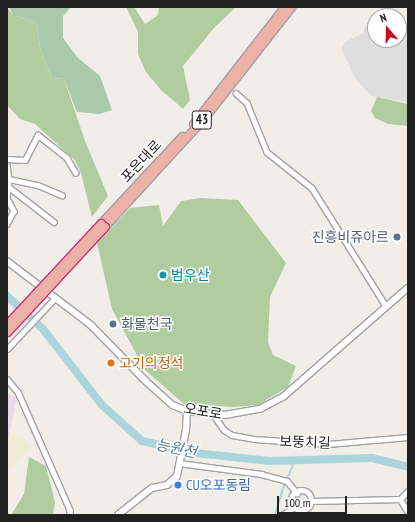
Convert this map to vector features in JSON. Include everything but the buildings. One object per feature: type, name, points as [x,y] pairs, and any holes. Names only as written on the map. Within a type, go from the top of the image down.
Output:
[{"type":"highway","name":"포은대로","points":[[103,224],[191,127],[284,7]]},
{"type":"highway","name":"포은대로","points":[[7,324],[204,118],[291,7]]},
{"type":"highway","name":"43","points":[[7,332],[103,224]]},
{"type":"street","points":[[236,93],[247,103],[267,152],[312,188],[386,306]]},
{"type":"street","points":[[7,160],[25,160],[38,135],[67,158],[76,173]]},
{"type":"street","points":[[7,165],[10,179],[7,197],[14,211],[7,224]]},
{"type":"street","points":[[10,179],[38,185],[62,195]]},
{"type":"street","points":[[9,187],[54,222]]},
{"type":"street","name":"오포로","points":[[7,261],[102,335],[165,399],[187,411],[213,414],[248,413],[260,409],[284,396],[408,288]]},
{"type":"street","points":[[7,349],[55,298]]},
{"type":"street","points":[[7,379],[18,392],[70,510],[70,515]]},
{"type":"street","points":[[118,515],[152,488],[167,485],[176,476],[186,430],[187,411]]},
{"type":"street","name":"보뚱치길","points":[[213,414],[224,430],[232,435],[254,439],[328,444],[408,437]]},
{"type":"street","points":[[179,462],[280,479],[287,481],[297,493]]},
{"type":"street","points":[[312,501],[400,499],[408,491]]},
{"type":"street","points":[[297,493],[307,493],[312,501]]},
{"type":"street","points":[[294,507],[293,498],[297,493]]},
{"type":"street","points":[[400,499],[408,512]]},
{"type":"street","points":[[294,507],[305,511],[312,501]]},
{"type":"street","points":[[282,515],[294,507]]},
{"type":"shaded area","points":[[367,22],[367,48],[407,48],[407,27],[408,28],[408,102],[371,96],[355,78],[341,48],[345,42],[363,33]]},
{"type":"shaded area","points":[[7,394],[17,397],[7,445]]},
{"type":"green space","points":[[7,7],[13,16],[27,18],[37,24],[40,48],[52,78],[64,79],[85,141],[108,196],[92,217],[81,173],[75,160],[35,124],[20,119],[7,105]]},
{"type":"green space","points":[[9,7],[71,7],[63,16],[63,38],[78,58],[100,76],[112,110],[99,114],[77,112],[64,79],[52,78],[40,48],[37,24],[27,18],[13,16]]},
{"type":"green space","points":[[126,7],[134,7],[145,24],[158,15],[159,7],[236,7],[214,28],[183,66],[190,100],[183,109],[161,90],[146,72],[138,54],[138,32]]},
{"type":"green space","points":[[377,97],[408,104],[408,126],[388,124],[375,118],[371,111]]},
{"type":"green space","points":[[200,198],[238,200],[286,263],[270,297],[268,342],[273,355],[296,366],[288,387],[258,405],[233,407],[184,404],[145,370],[112,309],[97,243],[130,208],[159,205],[163,226],[181,201]]},
{"type":"green space","points":[[10,432],[22,436],[32,446],[18,462],[7,470],[7,445]]},
{"type":"green space","points":[[29,457],[46,466],[55,503],[53,515],[11,515],[24,494]]},
{"type":"waterway","name":"능원천","points":[[7,296],[43,329],[102,405],[142,441],[195,453],[270,461],[372,458],[408,467]]},
{"type":"waterway","points":[[287,479],[295,461]]},
{"type":"waterway","points":[[275,515],[285,483]]},
{"type":"place","name":"진흥비쥬아르","points":[[397,237]]},
{"type":"place","name":"범우산","points":[[163,275]]},
{"type":"place","name":"화물천국","points":[[113,324]]},
{"type":"place","name":"고기의정석","points":[[111,363]]},
{"type":"place","name":"CU오포동림","points":[[178,485]]}]
